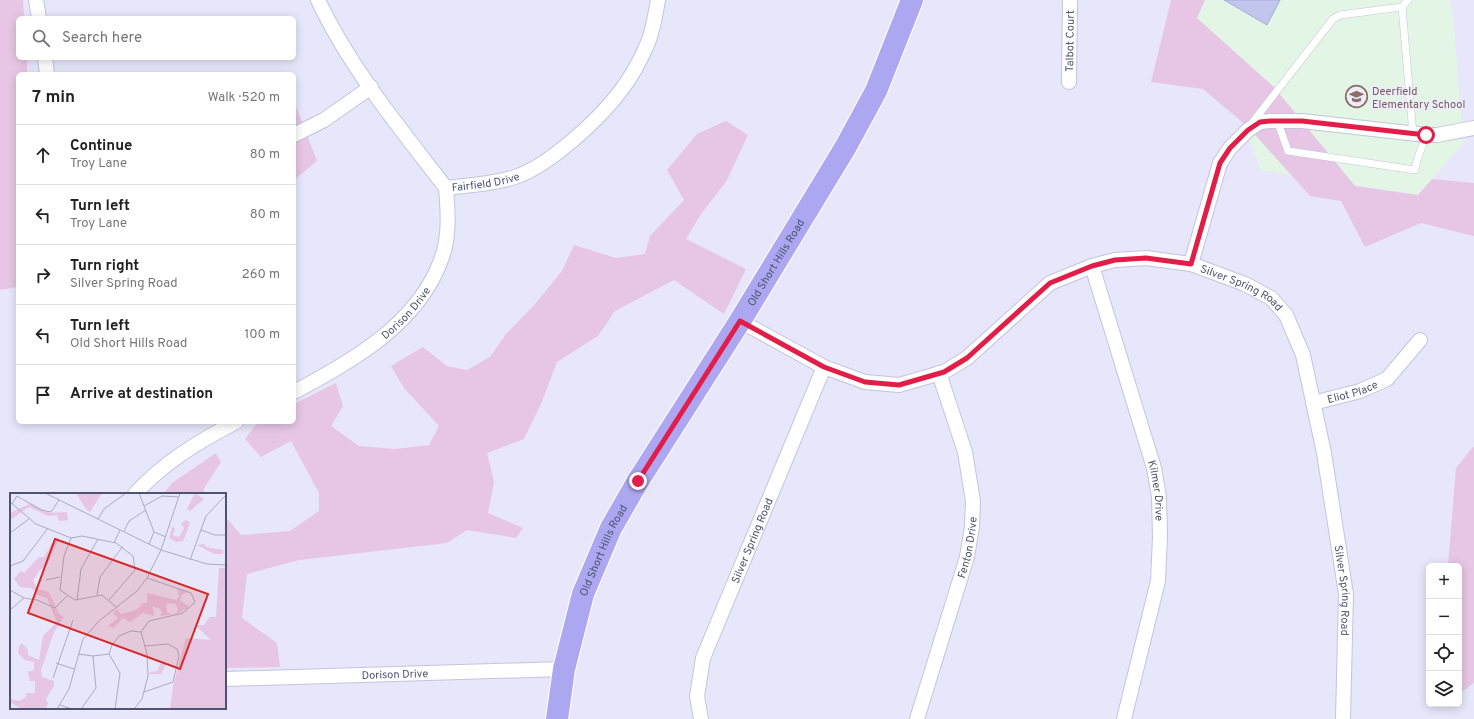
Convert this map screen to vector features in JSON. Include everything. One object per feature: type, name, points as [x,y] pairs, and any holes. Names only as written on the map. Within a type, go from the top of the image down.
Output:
[{"type":"main road","name":"Old Short Hills Road","points":[[557,719],[564,669],[583,594],[611,528],[638,481],[740,321],[845,148],[876,91],[912,0]]},
{"type":"street","points":[[36,0],[39,16]]},
{"type":"street","name":"Fairfield Drive","points":[[318,0],[328,22],[371,87],[446,188],[489,183],[516,177],[539,166],[566,145],[602,112],[622,89],[647,46],[658,0]]},
{"type":"street","name":"Talbot Court","points":[[1069,82],[1070,0]]},
{"type":"street","points":[[45,60],[47,72]]},
{"type":"street","points":[[296,135],[324,120],[371,87]]},
{"type":"street","points":[[1191,264],[1220,163],[1230,148],[1248,130],[1260,122],[1277,120],[1302,121],[1419,134],[1468,129]]},
{"type":"street","name":"Dorison Drive","points":[[296,391],[330,373],[391,331],[414,306],[432,280],[441,260],[448,228],[446,188]]},
{"type":"street","name":"Silver Spring Road","points":[[740,321],[824,367],[865,382],[899,385],[939,373],[967,358],[1050,283],[1092,266],[1115,260],[1146,258],[1191,264],[1245,284],[1271,298],[1286,315],[1303,355],[1324,453],[1346,594],[1343,719]]},
{"type":"street","name":"Kilmer Drive","points":[[1092,266],[1154,468],[1159,497],[1160,537],[1158,581],[1124,719]]},
{"type":"street","name":"Eliot Place","points":[[1313,403],[1360,391],[1387,379],[1420,340]]},
{"type":"street","name":"Silver Spring Road","points":[[701,719],[696,696],[703,658],[824,367]]},
{"type":"street","name":"Fenton Drive","points":[[917,719],[967,557],[972,527],[972,501],[965,452],[939,373]]},
{"type":"street","points":[[136,493],[148,479],[177,457],[208,437],[232,424]]},
{"type":"street","name":"Dorison Drive","points":[[226,678],[564,669]]},
{"type":"lane","points":[[1248,130],[1264,105],[1333,19],[1340,15],[1402,7],[1408,0]]},
{"type":"lane","points":[[1277,120],[1288,151],[1415,170],[1416,163],[1423,146],[1419,134],[1402,7]]},
{"type":"shaded area","points":[[0,0],[23,0],[24,16],[16,16],[16,60],[27,60],[27,72],[16,72],[16,287],[0,290]]},
{"type":"shaded area","points":[[1171,0],[1205,0],[1197,18],[1274,87],[1355,186],[1418,195],[1432,179],[1474,183],[1474,236],[1421,223],[1365,247],[1341,201],[1310,196],[1247,126],[1203,89],[1151,82]]},
{"type":"shaded area","name":"Deerfield Elementary School","points":[[1205,0],[1450,0],[1454,25],[1463,144],[1418,195],[1261,170],[1240,114],[1197,18]]},
{"type":"shaded area","points":[[296,108],[297,109],[317,161],[296,178]]},
{"type":"shaded area","points":[[726,121],[748,135],[726,182],[701,214],[686,239],[746,269],[724,314],[674,280],[615,311],[598,336],[557,362],[541,404],[524,439],[487,453],[494,482],[488,513],[523,528],[516,538],[467,530],[447,543],[299,560],[247,574],[242,618],[277,643],[280,667],[226,668],[226,517],[241,535],[290,531],[319,511],[319,493],[291,441],[261,457],[245,439],[256,424],[296,424],[296,403],[336,383],[343,406],[331,426],[359,446],[394,449],[429,445],[439,426],[404,388],[391,366],[423,347],[447,366],[467,370],[490,357],[506,334],[535,304],[562,271],[574,245],[616,258],[645,254],[650,236],[684,200],[667,170],[697,134]]},
{"type":"shaded area","points":[[1474,446],[1474,683],[1462,692],[1462,563],[1448,563],[1456,468]]},
{"type":"shaded area","points":[[216,453],[221,462],[203,490],[205,493],[164,493],[172,483]]},
{"type":"building","points":[[1224,0],[1280,0],[1267,25]]},
{"type":"place","name":"Deerfield Elementary School","points":[[1356,97]]},
{"type":"route","points":[[638,481],[740,321],[824,367],[865,382],[899,385],[944,372],[967,358],[1050,283],[1092,266],[1115,260],[1146,258],[1191,264],[1220,163],[1230,148],[1248,130],[1260,122],[1284,120],[1302,121],[1426,135]]}]
